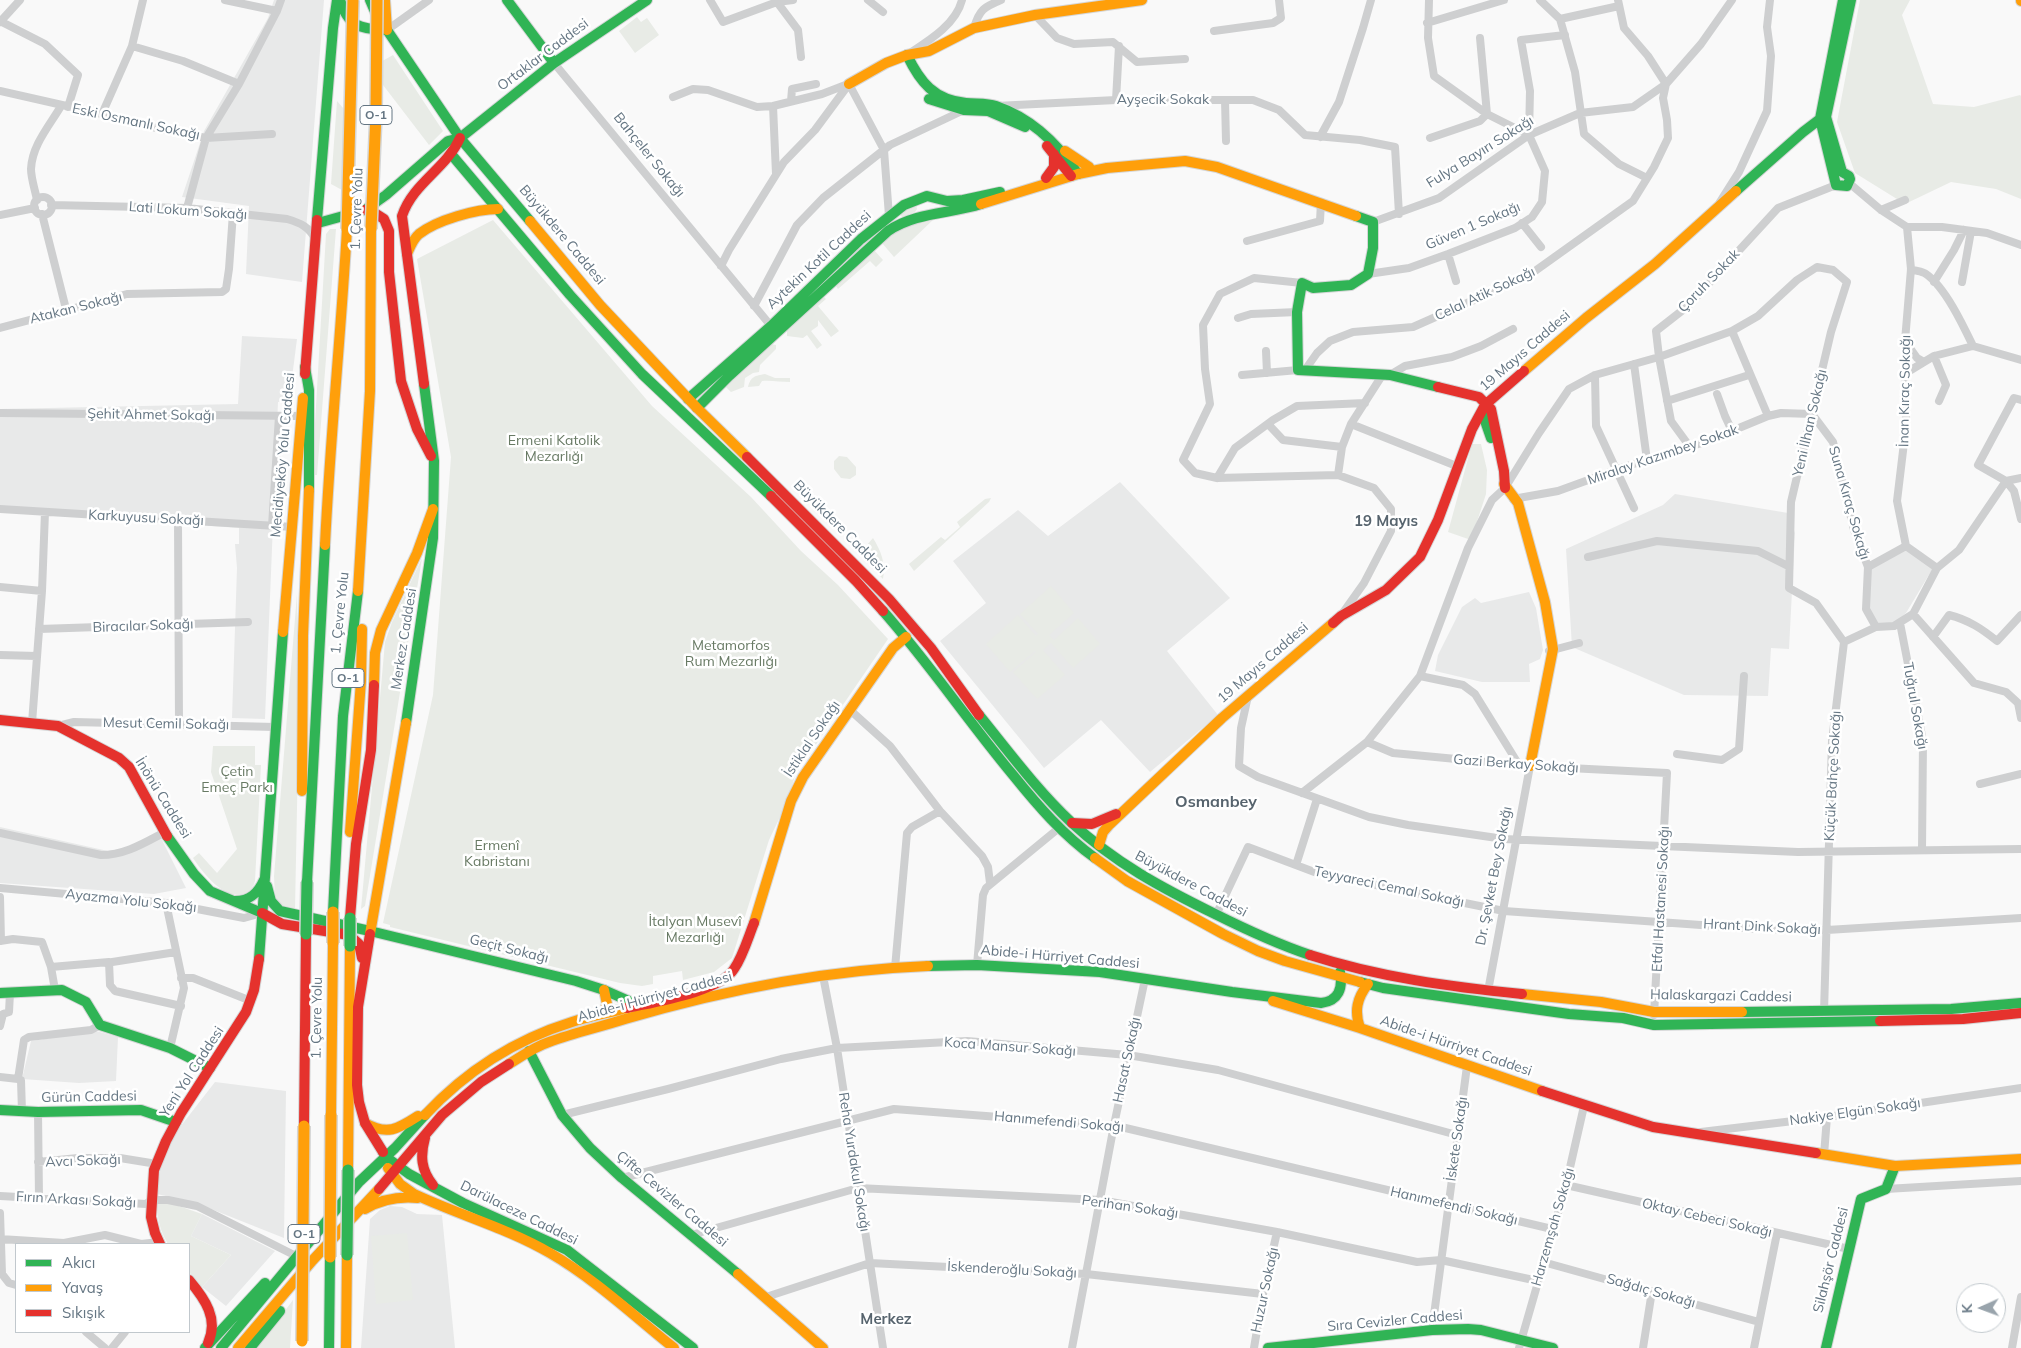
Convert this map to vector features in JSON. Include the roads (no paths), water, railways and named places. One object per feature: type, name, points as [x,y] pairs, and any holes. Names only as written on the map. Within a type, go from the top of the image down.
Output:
[{"type":"main road","points":[[339,0],[344,14],[350,22],[369,30],[387,30],[385,0]]},
{"type":"main road","name":"Mecidiyeköy Yolu Caddesi","points":[[262,914],[275,727],[333,28],[339,0]]},
{"type":"main road","name":"1. Çevre Yolu","points":[[302,1346],[307,882],[330,443],[343,300],[347,229],[353,0]]},
{"type":"main road","name":"Büyükdere Caddesi","points":[[370,0],[379,21],[460,138],[600,305],[688,399],[791,498],[865,573],[931,648],[979,715],[1042,793],[1072,823],[1134,871],[1216,915],[1276,944],[1334,963]]},
{"type":"main road","name":"1. Çevre Yolu","points":[[329,1348],[333,912],[342,725],[360,571],[368,444],[377,0]]},
{"type":"main road","name":"Bahçeler Sokağı","points":[[507,0],[554,63]]},
{"type":"main road","name":"Ortaklar Caddesi","points":[[460,138],[554,63],[647,0]]},
{"type":"main road","points":[[849,84],[886,63],[907,55],[929,51],[974,28],[1035,15],[1142,0]]},
{"type":"main road","points":[[1843,0],[1823,118],[1838,179],[1848,176],[1849,183]]},
{"type":"main road","points":[[1823,118],[1851,0]]},
{"type":"main road","points":[[907,55],[914,71],[928,90],[938,96],[965,106],[991,108],[1017,115],[1055,148],[1073,173]]},
{"type":"main road","points":[[991,108],[1020,124],[1055,148],[1090,167]]},
{"type":"main road","name":"19 Mayıs Caddesi","points":[[1099,845],[1103,832],[1124,810],[1248,696],[1341,616],[1386,590],[1420,557],[1438,520],[1472,429],[1485,404],[1586,318],[1655,264],[1709,215],[1823,118]]},
{"type":"main road","points":[[318,223],[365,210],[386,195],[448,141],[460,138]]},
{"type":"main road","name":"Merkez Caddesi","points":[[386,1157],[365,1123],[358,1102],[358,1007],[416,662],[429,569],[434,461],[402,216],[404,206],[414,190],[452,154],[460,138]]},
{"type":"main road","points":[[1046,178],[1056,163],[1055,148]]},
{"type":"main road","name":"Büyükdere Caddesi","points":[[452,154],[606,336],[677,409],[809,533],[906,637],[976,731],[1032,800],[1059,828],[1127,881],[1223,934],[1258,951],[1341,978]]},
{"type":"main road","name":"Aytekin Kotil Caddesi","points":[[687,418],[729,376],[888,230],[900,223],[927,216],[948,206],[1046,178],[1107,168],[1185,161],[1217,168],[1320,202]]},
{"type":"main road","name":"Aytekin Kotil Caddesi","points":[[677,409],[771,326],[861,238],[913,200],[926,196],[948,206],[975,206],[1090,167],[1107,168]]},
{"type":"main road","points":[[913,200],[923,203],[927,216]]},
{"type":"main road","points":[[1320,202],[1373,222],[1373,248],[1368,274]]},
{"type":"main road","points":[[407,254],[413,241],[423,232],[482,209],[498,209]]},
{"type":"main road","points":[[365,210],[373,212],[384,219],[389,231],[389,272],[401,381],[417,429],[434,461]]},
{"type":"main road","name":"Güven 1 Sokağı","points":[[1302,283],[1313,288],[1351,284],[1368,274]]},
{"type":"main road","points":[[1302,283],[1297,312],[1301,370],[1386,375],[1480,398],[1485,404]]},
{"type":"main road","points":[[305,367],[310,399],[309,518],[303,636],[302,815],[307,882]]},
{"type":"main road","name":"Dr. Şevket Bey Sokağı","points":[[1485,404],[1483,415],[1489,428],[1505,488],[1518,503],[1545,602],[1551,650],[1524,766]]},
{"type":"main road","points":[[350,918],[356,844],[368,773],[375,653],[378,638],[387,612],[421,544],[433,509]]},
{"type":"main road","points":[[346,1348],[350,946],[348,875],[363,614],[360,571]]},
{"type":"main road","points":[[906,637],[915,637],[931,648]]},
{"type":"main road","name":"İstiklal Sokağı","points":[[740,957],[759,909],[791,801],[803,776],[893,648],[906,637]]},
{"type":"main road","name":"İnönü Caddesi","points":[[0,720],[58,726],[113,754],[129,767],[165,832],[194,874],[210,891],[282,924],[354,937],[360,944],[364,964]]},
{"type":"main road","name":"19 Mayıs Caddesi","points":[[1072,823],[1092,824],[1124,810]]},
{"type":"main road","points":[[228,900],[238,902],[251,899],[260,890],[266,877]]},
{"type":"main road","name":"Geçit Sokağı","points":[[266,877],[271,901],[280,911],[468,954],[604,990],[654,1011]]},
{"type":"main road","name":"Yeni Yol Caddesi","points":[[159,1243],[153,1230],[150,1212],[154,1170],[176,1122],[236,1029],[251,1001],[257,976],[262,914]]},
{"type":"main road","points":[[260,947],[271,929],[282,924]]},
{"type":"main road","points":[[740,957],[740,975],[748,987]]},
{"type":"main road","name":"Abide-i Hürriyet Caddesi","points":[[238,1348],[312,1261],[382,1186],[442,1115],[526,1046],[553,1028],[604,1013],[706,988],[717,983],[734,970],[740,957]]},
{"type":"main road","points":[[1258,995],[1321,1004],[1331,1002],[1338,996],[1341,978],[1334,963]]},
{"type":"main road","name":"Halaskargazi Caddesi","points":[[1334,963],[1407,979],[1488,991],[1601,1002],[1654,1012],[1724,1014],[1951,1009],[2021,1003]]},
{"type":"main road","name":"Abide-i Hürriyet Caddesi","points":[[221,1348],[359,1182],[386,1157],[434,1105],[464,1078],[526,1046],[548,1042],[654,1011],[748,987],[895,968],[977,965],[1100,972],[1258,995],[1360,1028],[1584,1106],[1653,1127],[1895,1166],[2021,1159]]},
{"type":"main road","name":"Halaskargazi Caddesi","points":[[1341,978],[1405,993],[1569,1014],[1623,1018],[1654,1025],[1963,1019],[2021,1014]]},
{"type":"main road","points":[[1360,1028],[1355,1010],[1357,1001],[1368,984],[1377,980],[1407,979]]},
{"type":"main road","points":[[5,993],[62,990],[86,1002],[100,1025],[170,1048],[210,1068]]},
{"type":"main road","points":[[604,990],[607,1004],[604,1013]]},
{"type":"main road","name":"Çifte Cevizler Caddesi","points":[[526,1046],[562,1115],[590,1148],[622,1178],[766,1297],[823,1348]]},
{"type":"main road","points":[[365,1123],[381,1131],[396,1130],[434,1105]]},
{"type":"main road","name":"Gürün Caddesi","points":[[0,1110],[38,1112],[141,1110],[176,1122]]},
{"type":"main road","points":[[426,1134],[422,1146],[422,1164],[426,1176],[437,1188]]},
{"type":"main road","points":[[386,1157],[395,1170]]},
{"type":"main road","points":[[382,1186],[386,1157]]},
{"type":"main road","points":[[1886,1189],[1895,1166]]},
{"type":"main road","name":"Darülaceze Caddesi","points":[[395,1170],[409,1174],[463,1203],[567,1250],[693,1348]]},
{"type":"main road","name":"Darülaceze Caddesi","points":[[395,1170],[400,1184],[423,1198],[550,1253],[590,1280],[674,1348]]},
{"type":"main road","name":"Silahşör Caddesi","points":[[1826,1348],[1861,1199],[1886,1189]]},
{"type":"main road","points":[[357,1214],[386,1198],[397,1196],[423,1198]]},
{"type":"main road","points":[[204,1348],[265,1283],[293,1260]]},
{"type":"main road","points":[[250,1348],[286,1303],[312,1261]]},
{"type":"main road","points":[[190,1281],[206,1302],[211,1315],[212,1332],[204,1348]]},
{"type":"main road","name":"Sıra Cevizler Caddesi","points":[[1268,1348],[1432,1330],[1482,1330],[1520,1344],[1553,1348]]},
{"type":"street","points":[[20,0],[0,22],[45,44],[78,75],[64,107],[45,129],[31,169],[36,204],[38,212],[42,214],[66,309]]},
{"type":"street","points":[[102,114],[132,46],[143,0]]},
{"type":"street","points":[[226,0],[277,11]]},
{"type":"street","points":[[187,208],[206,138],[239,84],[281,0]]},
{"type":"street","points":[[387,30],[429,0]]},
{"type":"street","points":[[710,0],[723,22],[777,2],[793,0]]},
{"type":"street","points":[[868,0],[883,12]]},
{"type":"street","points":[[907,55],[934,38],[955,15],[962,0]]},
{"type":"street","points":[[974,28],[977,16],[985,7],[1001,0]]},
{"type":"street","points":[[1214,31],[1274,23],[1281,18],[1278,0]]},
{"type":"street","points":[[1320,137],[1338,102],[1363,28],[1370,0]]},
{"type":"street","points":[[1429,0],[1428,38],[1434,76],[1487,114],[1528,135],[1530,91],[1521,40],[1565,36]]},
{"type":"street","points":[[1428,23],[1504,0]]},
{"type":"street","points":[[1540,0],[1560,19],[1575,72],[1584,134],[1619,164],[1647,178]]},
{"type":"street","points":[[1720,0],[1731,1]]},
{"type":"street","points":[[1709,215],[1723,198],[1739,172],[1767,111],[1771,56],[1767,27],[1770,0]]},
{"type":"street","name":"Fulya Bayırı Sokağı","points":[[1373,222],[1399,214],[1438,198],[1528,135],[1580,113],[1632,107],[1666,84],[1701,44],[1731,1]]},
{"type":"street","points":[[777,2],[798,30],[801,57]]},
{"type":"street","points":[[1560,19],[1618,3],[1624,28],[1648,56],[1666,84]]},
{"type":"street","points":[[1035,15],[1057,38],[1074,44],[1113,42],[1137,62],[1185,59]]},
{"type":"street","points":[[1480,38],[1487,114]]},
{"type":"street","points":[[132,46],[183,61],[239,84]]},
{"type":"street","points":[[1116,100],[1119,46]]},
{"type":"street","name":"Bahçeler Sokağı","points":[[554,63],[771,326]]},
{"type":"street","points":[[791,101],[792,89],[816,84]]},
{"type":"street","points":[[673,97],[693,89],[708,90],[757,106],[773,106],[822,94],[849,84]]},
{"type":"street","points":[[849,84],[884,150],[889,216]]},
{"type":"street","points":[[721,266],[784,162],[815,130],[849,84]]},
{"type":"street","name":"Celal Atik Sokağı","points":[[1301,370],[1330,341],[1353,332],[1413,326],[1528,276],[1633,201],[1668,138],[1663,98],[1666,84]]},
{"type":"street","name":"Eski Osmanlı Sokağı","points":[[1,94],[102,114],[137,124],[206,138],[272,134]]},
{"type":"street","name":"Ayşecik Sokak","points":[[991,108],[1022,104],[1116,100],[1253,100],[1279,110],[1305,135],[1360,140],[1396,147],[1399,214]]},
{"type":"street","points":[[1225,100],[1226,141]]},
{"type":"street","points":[[1017,115],[1022,104]]},
{"type":"street","points":[[773,106],[776,175]]},
{"type":"street","points":[[754,306],[797,225],[823,198],[890,145],[965,106]]},
{"type":"street","points":[[1430,138],[1480,121],[1487,114]]},
{"type":"street","name":"Güven 1 Sokağı","points":[[1368,274],[1409,268],[1448,254],[1532,217],[1542,202],[1545,171],[1528,135]]},
{"type":"street","name":"Çoruh Sokak","points":[[1658,357],[1656,332],[1688,306],[1778,208],[1838,179]]},
{"type":"street","points":[[1849,183],[1881,210],[1907,227],[1987,233],[2021,245]]},
{"type":"street","points":[[0,215],[36,204],[45,197],[50,200],[50,211],[42,214]]},
{"type":"street","points":[[1881,210],[1905,200]]},
{"type":"street","points":[[1246,241],[1320,221],[1320,202]]},
{"type":"street","name":"Lati Lokum Sokağı","points":[[51,205],[187,208],[288,219],[301,223],[312,232],[316,240]]},
{"type":"street","name":"Atakan Sokağı","points":[[0,328],[127,294],[222,292],[226,289],[229,269],[233,213]]},
{"type":"street","points":[[1522,223],[1541,247]]},
{"type":"street","name":"İnan Kıraç Sokağı","points":[[1906,546],[1897,501],[1906,426],[1905,342],[1911,269],[1907,227]]},
{"type":"street","points":[[1962,282],[1967,231]]},
{"type":"street","points":[[1934,282],[1967,231]]},
{"type":"street","points":[[712,256],[729,250]]},
{"type":"street","points":[[1448,254],[1456,281]]},
{"type":"street","name":"Yeni İlhan Sokağı","points":[[1732,331],[1758,316],[1798,280],[1818,267],[1833,270],[1847,282],[1831,332],[1791,502],[1788,566]]},
{"type":"street","points":[[1911,269],[1926,273],[1934,282],[1960,318],[1973,346]]},
{"type":"street","points":[[1302,283],[1254,278],[1220,294],[1203,324],[1205,368],[1210,404],[1182,460],[1195,473],[1217,478],[1338,475],[1374,488],[1390,509],[1392,531],[1364,583],[1341,616]]},
{"type":"street","points":[[1238,318],[1251,314],[1297,312]]},
{"type":"street","points":[[1338,475],[1342,447],[1351,424],[1386,375],[1405,366],[1460,354],[1481,346],[1513,329]]},
{"type":"street","points":[[1302,793],[1367,742],[1420,676],[1468,548],[1492,500],[1505,488],[1569,389],[1595,375],[1658,357],[1732,331],[1749,375],[1768,416]]},
{"type":"street","points":[[1905,342],[1917,358],[1924,362]]},
{"type":"street","points":[[1906,373],[1934,356],[1973,346],[2021,360]]},
{"type":"street","points":[[1266,351],[1267,373]]},
{"type":"street","points":[[1934,356],[1946,386],[1939,401]]},
{"type":"street","points":[[1658,357],[1671,421],[1690,447]]},
{"type":"street","points":[[1634,364],[1647,460]]},
{"type":"street","points":[[1242,375],[1301,370]]},
{"type":"street","points":[[1595,375],[1596,426],[1634,508]]},
{"type":"street","points":[[1667,401],[1749,375]]},
{"type":"street","points":[[1717,394],[1724,416],[1732,431]]},
{"type":"street","points":[[2017,399],[1978,465],[2006,481],[2014,491],[2021,518]]},
{"type":"street","points":[[1217,478],[1235,448],[1297,406],[1365,403]]},
{"type":"street","name":"Miralay Kazımbey Sokak","points":[[1513,498],[1558,491],[1616,470],[1690,447],[1768,416],[1782,413],[1812,414]]},
{"type":"street","name":"Şehit Ahmet Sokağı","points":[[0,414],[302,416]]},
{"type":"street","name":"Suna Kıraç Sokağı","points":[[1812,414],[1833,442],[1854,530],[1868,568],[1866,609],[1876,627]]},
{"type":"street","points":[[272,526],[279,416]]},
{"type":"street","points":[[1268,424],[1283,440],[1342,447]]},
{"type":"street","points":[[1351,424],[1459,467]]},
{"type":"street","points":[[1588,558],[1657,542],[1758,551],[1788,566],[1789,588],[1816,603],[1844,642],[1876,627],[1894,626],[1913,614],[1937,568],[1959,550],[2006,481],[2021,478]]},
{"type":"street","name":"Karkuyusu Sokağı","points":[[0,509],[293,527]]},
{"type":"street","points":[[32,723],[42,591],[44,512]]},
{"type":"street","points":[[178,520],[179,724]]},
{"type":"street","points":[[1906,546],[1937,568]]},
{"type":"street","name":"Suna Kıraç Sokağı","points":[[1868,568],[1906,546]]},
{"type":"street","points":[[0,587],[42,591]]},
{"type":"street","points":[[1913,614],[1974,683],[2006,692],[2018,703],[2021,718]]},
{"type":"street","points":[[1933,637],[1950,615],[1964,618],[1979,626],[1997,640],[2021,615]]},
{"type":"street","name":"Biracılar Sokağı","points":[[39,629],[248,622]]},
{"type":"street","name":"Tuğrul Sokağı","points":[[1900,623],[1923,741],[1922,850]]},
{"type":"street","name":"Küçük Bahçe Sokağı","points":[[1824,1012],[1832,741],[1844,642]]},
{"type":"street","points":[[1551,650],[1579,643]]},
{"type":"street","points":[[0,655],[37,656]]},
{"type":"street","points":[[1420,676],[1463,685],[1475,694],[1524,766]]},
{"type":"street","points":[[1677,754],[1722,760],[1739,749],[1744,676]]},
{"type":"street","points":[[1248,696],[1241,728],[1239,766],[1258,777],[1317,799],[1369,816],[1408,825],[1516,840],[1664,847],[1798,852],[2021,849]]},
{"type":"street","points":[[850,710],[890,746],[940,812],[982,856],[988,867],[990,883]]},
{"type":"street","name":"Mesut Cemil Sokağı","points":[[58,726],[74,722],[275,727]]},
{"type":"street","name":"Gazi Berkay Sokağı","points":[[1367,742],[1393,753],[1524,766],[1667,773]]},
{"type":"street","name":"Dr. Şevket Bey Sokağı","points":[[1488,991],[1516,840],[1524,766]]},
{"type":"street","name":"Etfal Hastanesi Sokağı","points":[[1654,1025],[1667,773]]},
{"type":"street","points":[[1980,784],[2021,774]]},
{"type":"street","points":[[1296,865],[1317,799]]},
{"type":"street","points":[[895,968],[907,833],[912,827],[940,812]]},
{"type":"street","points":[[977,965],[983,895],[990,883],[1059,828]]},
{"type":"street","points":[[0,833],[101,855],[115,855],[165,832]]},
{"type":"street","name":"Teyyareci Cemal Sokağı","points":[[1216,915],[1248,847],[1316,873],[1503,911]]},
{"type":"street","name":"Ayazma Yolu Sokağı","points":[[0,888],[166,902],[244,918],[262,914]]},
{"type":"street","points":[[0,897],[1,941],[13,939],[42,942],[51,967],[55,990]]},
{"type":"street","points":[[166,902],[184,988],[170,1048]]},
{"type":"street","name":"Hrant Dink Sokağı","points":[[1503,911],[1757,929],[1827,930],[2021,918]]},
{"type":"street","points":[[51,967],[74,968],[176,952]]},
{"type":"street","points":[[109,962],[110,985],[115,990],[181,1006]]},
{"type":"street","name":"Reha Yurdakul Sokağı","points":[[822,976],[837,1048],[883,1348]]},
{"type":"street","points":[[181,978],[193,978],[251,1001]]},
{"type":"street","name":"Hasat Sokağı","points":[[1072,1348],[1114,1125],[1145,979]]},
{"type":"street","points":[[0,1026],[3,1014],[9,1012],[5,993]]},
{"type":"street","points":[[18,1079],[24,1040],[30,1037],[91,1030],[100,1025]]},
{"type":"street","name":"Koca Mansur Sokağı","points":[[562,1115],[668,1090],[781,1059],[837,1048],[967,1041],[1128,1055],[1218,1070],[1457,1135]]},
{"type":"street","name":"İskete Sokağı","points":[[1432,1330],[1457,1135],[1468,1066]]},
{"type":"street","points":[[0,1077],[22,1080],[22,1112]]},
{"type":"street","name":"Nakiye Elgün Sokağı","points":[[1689,1134],[1827,1117],[2021,1088]]},
{"type":"street","name":"Harzemşah Sokağı","points":[[1520,1344],[1566,1185],[1584,1106]]},
{"type":"street","name":"Hanımefendi Sokağı","points":[[622,1178],[894,1109],[1114,1125],[1552,1229]]},
{"type":"street","points":[[38,1112],[39,1198]]},
{"type":"street","points":[[1824,1155],[1827,1117]]},
{"type":"street","name":"Avcı Sokağı","points":[[38,1162],[78,1158],[120,1158],[157,1164]]},
{"type":"street","points":[[1886,1189],[2021,1181]]},
{"type":"street","name":"Oktay Cebeci Sokağı","points":[[1566,1185],[1849,1249]]},
{"type":"street","name":"Perihan Sokağı","points":[[692,1235],[858,1188],[1100,1200],[1277,1232],[1417,1262],[1441,1260],[1538,1281]]},
{"type":"street","name":"Fırın Arkası Sokağı","points":[[0,1196],[146,1204],[151,1200],[168,1200],[196,1206],[293,1260]]},
{"type":"street","points":[[0,1213],[2,1274],[10,1283],[15,1284]]},
{"type":"street","name":"Huzur Sokağı","points":[[1254,1348],[1263,1294],[1277,1232]]},
{"type":"street","points":[[1754,1348],[1777,1234]]},
{"type":"street","points":[[1,1239],[64,1243],[105,1235],[114,1241],[131,1243]]},
{"type":"street","name":"Sağdıç Sokağı","points":[[1543,1262],[1759,1322]]},
{"type":"street","name":"İskenderoğlu Sokağı","points":[[766,1297],[870,1263],[1086,1274],[1263,1294]]},
{"type":"street","points":[[1644,1348],[1652,1291]]},
{"type":"street","points":[[2012,1348],[2021,1297]]},
{"type":"street","points":[[89,1333],[105,1348]]},
{"type":"street","points":[[112,1348],[124,1333]]},
{"type":"district","name":"19 Mayıs","points":[[1386,521]]},
{"type":"district","name":"Osmanbey","points":[[1216,802]]},
{"type":"district","name":"Merkez","points":[[886,1319]]},
{"type":"park label","name":"Ermeni Katolik Mezarlığı","points":[[554,450]]},
{"type":"park label","name":"Metamorfos Rum Mezarlığı","points":[[731,654]]},
{"type":"park label","name":"Çetin Emeç Parkı","points":[[237,780]]},
{"type":"park label","name":"Ermenî Kabristanı","points":[[497,854]]},
{"type":"park label","name":"İtalyan Musevî Mezarlığı","points":[[695,930]]}]
